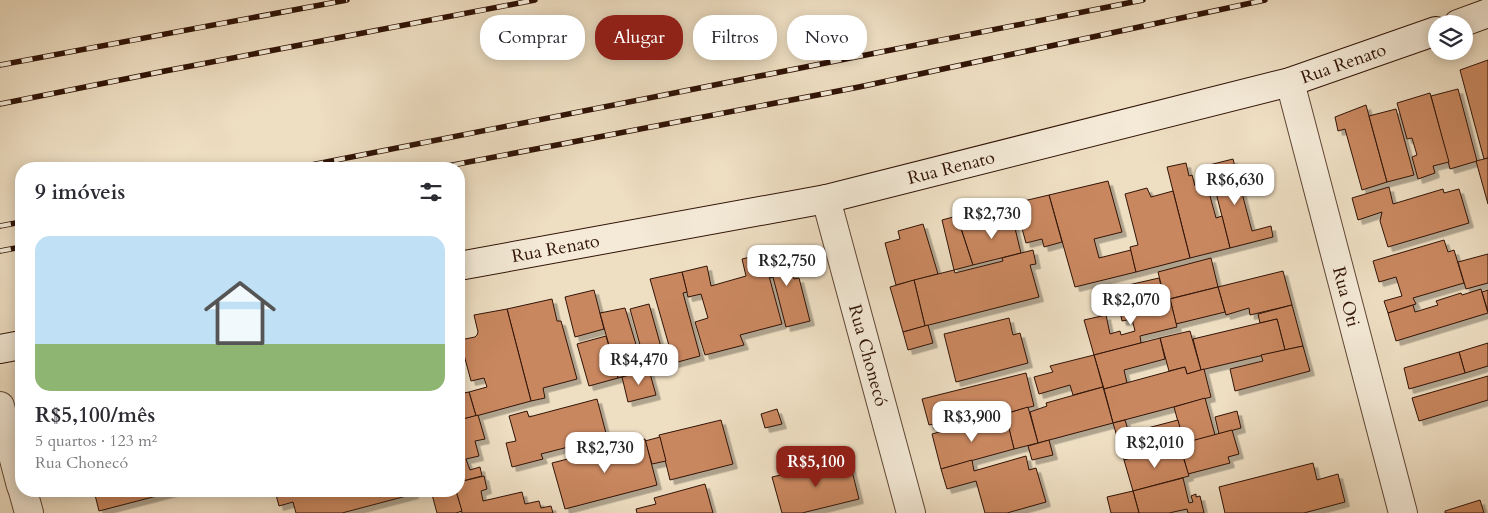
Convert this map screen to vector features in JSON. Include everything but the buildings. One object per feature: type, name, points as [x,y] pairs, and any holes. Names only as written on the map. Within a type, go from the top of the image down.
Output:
[{"type":"street","points":[[1473,18],[1488,13]]},
{"type":"street","name":"Rua Renato","points":[[465,265],[826,199],[1290,82],[1428,34]]},
{"type":"street","name":"Rua Oti","points":[[1290,82],[1403,513]]},
{"type":"street","name":"Rua Chonecó","points":[[826,199],[911,513]]},
{"type":"street","points":[[0,349],[15,347]]},
{"type":"street","points":[[0,406],[15,463]]},
{"type":"street","points":[[24,497],[28,513]]},
{"type":"railway","points":[[0,65],[347,0]]},
{"type":"railway","points":[[0,104],[535,0]]},
{"type":"railway","points":[[326,162],[1143,0]]},
{"type":"railway","points":[[465,163],[859,87],[1265,0]]},
{"type":"railway","points":[[0,226],[15,223]]},
{"type":"railway","points":[[0,251],[15,248]]}]
